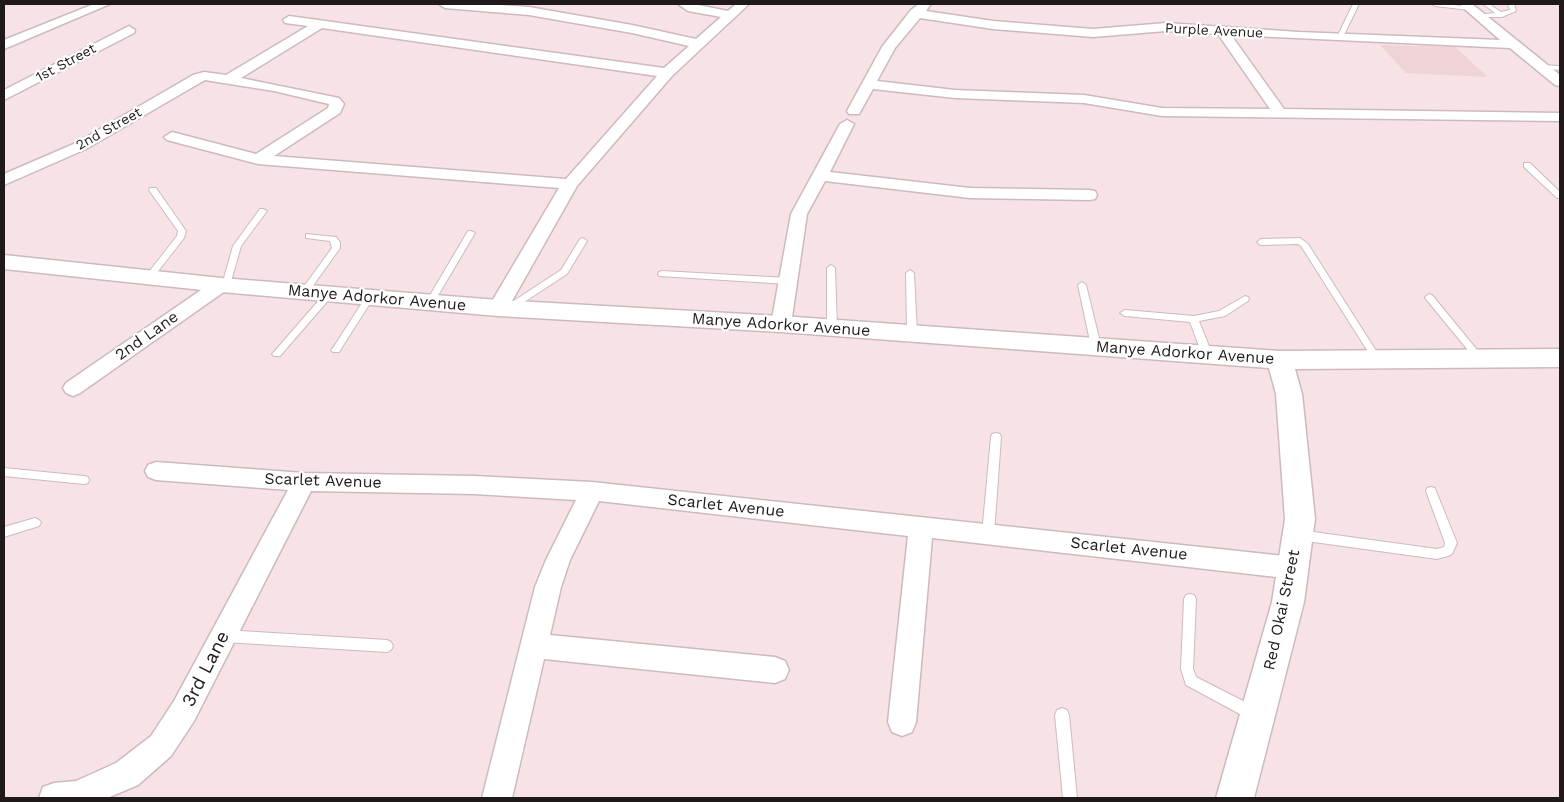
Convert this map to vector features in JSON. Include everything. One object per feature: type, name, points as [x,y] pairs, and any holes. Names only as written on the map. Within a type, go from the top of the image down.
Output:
[{"type":"street","points":[[4,45],[104,4]]},
{"type":"street","points":[[445,4],[529,12],[632,29],[699,44]]},
{"type":"street","points":[[684,4],[692,8],[731,15]]},
{"type":"street","points":[[503,308],[570,184],[667,73],[743,4]]},
{"type":"street","points":[[1475,8],[1514,44],[1560,82]]},
{"type":"street","points":[[781,324],[799,214],[889,47],[920,9]]},
{"type":"street","name":"Purple Avenue","points":[[920,9],[993,25],[1093,33],[1166,27],[1514,44]]},
{"type":"street","points":[[289,20],[667,73]]},
{"type":"street","points":[[230,79],[321,24]]},
{"type":"street","name":"1st Street","points":[[4,96],[129,30]]},
{"type":"street","points":[[1221,30],[1279,112]]},
{"type":"street","name":"2nd Street","points":[[4,180],[81,146],[198,78],[213,76],[230,79]]},
{"type":"street","points":[[230,79],[317,97],[334,101],[337,104],[335,110],[258,159]]},
{"type":"street","points":[[869,84],[955,94],[1084,98],[1162,112],[1560,117]]},
{"type":"street","points":[[172,137],[258,159],[570,184]]},
{"type":"street","points":[[818,176],[970,193],[1090,195]]},
{"type":"street","name":"Manye Adorkor Avenue","points":[[4,262],[223,285],[503,308],[832,327],[1280,360],[1560,358]]},
{"type":"street","name":"2nd Lane","points":[[73,388],[223,285]]},
{"type":"street","name":"Red Okai Street","points":[[1235,798],[1294,568],[1300,519],[1287,381],[1280,360]]},
{"type":"street","name":"Scarlet Avenue","points":[[156,471],[304,482],[474,485],[592,491],[1294,568]]},
{"type":"street","name":"3rd Lane","points":[[54,798],[77,796],[127,774],[162,746],[184,711],[304,482]]},
{"type":"street","points":[[497,798],[548,587],[558,560],[592,491]]},
{"type":"street","points":[[902,722],[921,527]]},
{"type":"street","points":[[534,646],[775,670]]},
{"type":"lane","points":[[1340,37],[1356,4]]},
{"type":"lane","points":[[1434,4],[1475,8],[1502,15],[1512,10],[1511,4]]},
{"type":"lane","points":[[1475,8],[1502,15]]},
{"type":"lane","points":[[1541,67],[1560,68]]},
{"type":"lane","points":[[1527,165],[1560,196]]},
{"type":"lane","points":[[149,277],[181,236],[182,231],[154,190]]},
{"type":"lane","points":[[223,285],[237,246],[263,211]]},
{"type":"lane","points":[[430,302],[471,233]]},
{"type":"lane","points":[[304,292],[336,248],[336,242],[333,239],[309,236]]},
{"type":"lane","points":[[503,308],[564,272],[583,241]]},
{"type":"lane","points":[[1261,242],[1300,241],[1304,244],[1377,359]]},
{"type":"lane","points":[[831,268],[832,327]]},
{"type":"lane","points":[[910,273],[912,333]]},
{"type":"lane","points":[[662,274],[788,281]]},
{"type":"lane","points":[[1082,285],[1096,346]]},
{"type":"lane","points":[[277,354],[329,294]]},
{"type":"lane","points":[[336,350],[370,297]]},
{"type":"lane","points":[[1429,297],[1479,358]]},
{"type":"lane","points":[[1126,313],[1194,319],[1222,314],[1245,299]]},
{"type":"lane","points":[[1194,319],[1207,354]]},
{"type":"lane","points":[[988,534],[996,437]]},
{"type":"lane","points":[[4,472],[84,480]]},
{"type":"lane","points":[[1298,535],[1437,554],[1448,551],[1451,543],[1431,491]]},
{"type":"lane","points":[[4,532],[35,523]]},
{"type":"lane","points":[[1190,599],[1187,669],[1191,681],[1257,715]]},
{"type":"lane","points":[[223,636],[387,646]]},
{"type":"lane","points":[[1062,715],[1070,798]]},
{"type":"shaded area","points":[[1380,45],[1455,47],[1488,77],[1406,73]]}]
